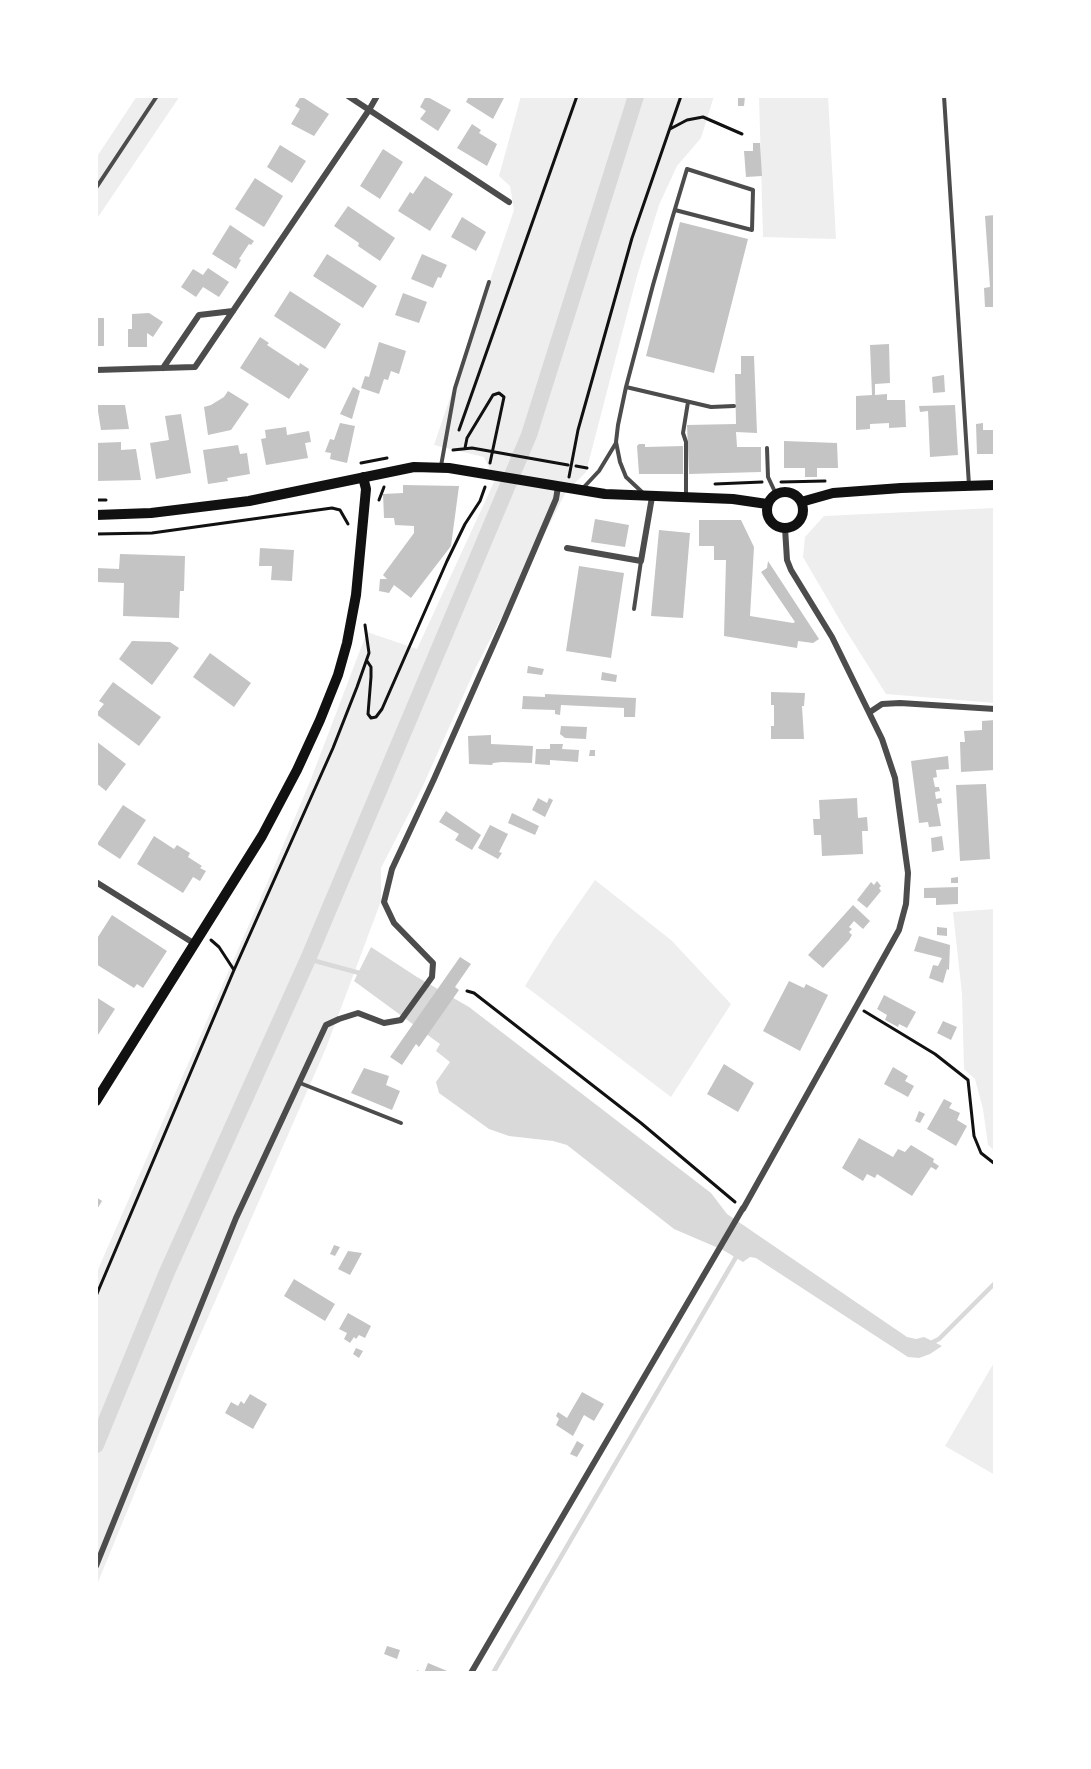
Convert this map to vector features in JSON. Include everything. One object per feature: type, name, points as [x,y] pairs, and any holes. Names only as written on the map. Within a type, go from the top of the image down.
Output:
[{"type":"main road","points":[[96,514],[151,513],[249,501],[414,466],[445,468],[580,491],[650,497],[733,499],[767,504]]},
{"type":"main road","points":[[96,1101],[242,871],[278,808],[320,720],[338,675],[356,595],[366,489],[363,477]]},
{"type":"main road","points":[[801,502],[833,493],[995,485]]},
{"type":"main road","points":[[790,493],[801,502],[800,519],[794,525],[786,528],[774,525],[770,521],[766,510],[767,504],[776,494],[790,493]]},
{"type":"street","points":[[348,96],[509,202]]},
{"type":"street","points":[[96,370],[195,367],[377,96]]},
{"type":"street","points":[[163,368],[199,315],[234,311]]},
{"type":"street","points":[[96,1566],[236,1218],[326,1025],[339,1018],[358,1013],[384,1023],[401,1020],[432,977],[433,963],[394,923],[384,902],[392,869],[556,499],[553,487]]},
{"type":"street","points":[[567,548],[641,561],[650,497]]},
{"type":"street","points":[[471,1673],[743,1208],[899,930],[906,904],[908,873],[895,778],[870,712],[832,637],[791,570],[786,552],[786,528]]},
{"type":"street","points":[[870,712],[882,704],[900,703],[995,709]]},
{"type":"street","points":[[96,882],[195,944]]},
{"type":"lane","points":[[96,188],[157,96]]},
{"type":"lane","points":[[944,96],[969,486]]},
{"type":"lane","points":[[580,491],[599,471],[616,442],[626,387],[675,210],[687,169],[753,190],[752,230],[675,210]]},
{"type":"lane","points":[[445,468],[449,412],[489,282]]},
{"type":"lane","points":[[626,387],[711,407],[734,406]]},
{"type":"lane","points":[[686,498],[686,442],[683,433],[688,402]]},
{"type":"lane","points":[[616,442],[626,477],[650,497]]},
{"type":"lane","points":[[767,448],[770,482],[776,494]]},
{"type":"lane","points":[[634,609],[641,561]]},
{"type":"lane","points":[[300,1083],[401,1124]]},
{"type":"path","points":[[455,440],[577,96]]},
{"type":"path","points":[[569,476],[578,430],[632,238],[681,96]]},
{"type":"path","points":[[669,130],[687,120],[703,117],[742,134]]},
{"type":"path","points":[[367,661],[371,667],[368,714],[371,718],[376,717],[386,699],[447,561],[484,493],[485,476],[504,397],[499,393],[494,395],[467,438],[465,448]]},
{"type":"path","points":[[454,447],[472,448],[568,465]]},
{"type":"path","points":[[576,466],[587,468]]},
{"type":"path","points":[[712,484],[810,481]]},
{"type":"path","points":[[378,504],[382,489],[386,485]]},
{"type":"path","points":[[96,500],[116,500]]},
{"type":"path","points":[[96,534],[152,533],[332,508],[340,510],[348,520],[350,529]]},
{"type":"path","points":[[96,1296],[234,970],[333,748],[367,661],[368,646],[363,616]]},
{"type":"path","points":[[202,934],[219,947],[234,970]]},
{"type":"path","points":[[467,991],[474,993],[641,1123],[743,1208]]},
{"type":"path","points":[[857,1007],[935,1054],[968,1080],[974,1136],[981,1153],[995,1164]]},
{"type":"shaded area","points":[[137,96],[180,96],[96,220],[96,158]]},
{"type":"shaded area","points":[[521,96],[714,96],[701,138],[677,166],[659,205],[637,276],[586,472],[566,492],[476,667],[422,788],[381,868],[381,901],[326,1048],[188,1363],[96,1587],[96,1274],[272,872],[311,779],[367,632],[417,649],[495,480],[484,457],[434,445],[514,210],[510,186],[499,176]]},
{"type":"shaded area","points":[[759,96],[828,96],[836,239],[763,237]]},
{"type":"shaded area","points":[[995,508],[995,703],[886,694],[803,557],[805,537],[824,516]]},
{"type":"shaded area","points":[[595,880],[671,940],[731,1004],[671,1097],[525,986]]},
{"type":"shaded area","points":[[995,909],[995,1151],[988,1145],[983,1109],[975,1079],[964,1069],[962,994],[953,912]]},
{"type":"shaded area","points":[[371,947],[469,1007],[711,1193],[727,1214],[907,1337],[916,1339],[924,1337],[942,1346],[919,1358],[908,1357],[756,1258],[750,1257],[743,1262],[723,1250],[674,1229],[567,1145],[553,1141],[509,1136],[489,1129],[439,1093],[436,1082],[450,1062],[436,1051],[440,1044],[354,981]]},
{"type":"shaded area","points":[[995,1361],[995,1475],[945,1446]]},
{"type":"building","points":[[301,96],[329,114],[314,136],[291,124],[300,109],[295,106]]},
{"type":"building","points":[[426,96],[451,110],[438,131],[420,119],[426,111],[420,107]]},
{"type":"building","points":[[469,96],[505,96],[493,119],[466,102]]},
{"type":"building","points":[[738,96],[745,96],[744,106],[738,106]]},
{"type":"building","points":[[472,124],[481,130],[479,133],[497,144],[487,166],[457,148]]},
{"type":"building","points":[[753,143],[760,143],[762,176],[746,177],[744,151],[753,151]]},
{"type":"building","points":[[280,145],[306,161],[292,183],[267,167]]},
{"type":"building","points":[[383,149],[403,162],[380,199],[360,186]]},
{"type":"building","points":[[425,176],[453,194],[430,231],[398,211],[410,192],[413,194]]},
{"type":"building","points":[[255,178],[283,196],[264,227],[235,209]]},
{"type":"building","points":[[348,206],[395,238],[380,261],[334,226]]},
{"type":"building","points":[[995,215],[995,307],[985,307],[984,288],[990,287],[985,216]]},
{"type":"building","points":[[462,217],[486,232],[476,251],[451,237]]},
{"type":"building","points":[[680,222],[748,239],[714,373],[646,356]]},
{"type":"building","points":[[230,225],[254,241],[251,245],[249,244],[239,259],[241,260],[236,269],[212,254]]},
{"type":"building","points":[[327,254],[377,286],[363,308],[313,276]]},
{"type":"building","points":[[422,254],[447,265],[433,288],[411,279]]},
{"type":"building","points":[[208,268],[229,282],[219,297],[203,287],[196,297],[181,287],[193,269],[203,275]]},
{"type":"building","points":[[290,291],[341,324],[325,349],[274,316]]},
{"type":"building","points":[[403,293],[427,302],[419,323],[395,315]]},
{"type":"building","points":[[149,313],[163,322],[153,337],[147,333],[147,347],[128,347],[128,329],[132,329],[132,314]]},
{"type":"building","points":[[96,318],[104,318],[104,346],[96,346]]},
{"type":"building","points":[[260,337],[269,343],[267,345],[299,366],[300,363],[309,369],[289,399],[240,368]]},
{"type":"building","points":[[379,342],[406,351],[399,374],[391,371],[388,380],[384,379],[379,394],[361,388],[365,376],[369,377]]},
{"type":"building","points":[[889,344],[890,383],[875,384],[875,395],[887,394],[887,400],[905,400],[906,427],[889,428],[889,423],[870,424],[870,429],[856,430],[856,396],[872,395],[870,345]]},
{"type":"building","points":[[741,356],[754,356],[757,433],[736,432],[737,447],[761,447],[761,472],[689,474],[687,425],[736,424],[735,374],[741,374]]},
{"type":"building","points":[[944,375],[945,392],[933,393],[932,377]]},
{"type":"building","points":[[353,387],[360,391],[352,419],[340,414]]},
{"type":"building","points":[[228,391],[249,404],[231,430],[208,435],[204,407],[224,397]]},
{"type":"building","points":[[97,405],[125,405],[129,429],[101,430]]},
{"type":"building","points":[[955,405],[958,455],[930,457],[928,411],[920,412],[919,406]]},
{"type":"building","points":[[181,414],[191,473],[156,479],[150,443],[169,440],[165,416]]},
{"type":"building","points":[[340,423],[355,426],[347,463],[330,459],[331,453],[325,452],[330,439],[334,440]]},
{"type":"building","points":[[983,423],[983,430],[995,430],[995,454],[977,454],[976,424]]},
{"type":"building","points":[[286,427],[287,435],[309,431],[311,442],[305,443],[308,458],[266,465],[261,439],[266,438],[265,430]]},
{"type":"building","points":[[784,441],[837,443],[838,468],[817,468],[817,477],[805,477],[805,468],[784,468]]},
{"type":"building","points":[[121,442],[121,450],[136,449],[141,480],[96,481],[96,443]]},
{"type":"building","points":[[645,444],[645,447],[683,446],[683,474],[639,474],[637,446]]},
{"type":"building","points":[[238,445],[240,454],[247,453],[250,474],[208,484],[203,450]]},
{"type":"building","points":[[403,485],[459,486],[451,546],[411,598],[394,585],[389,593],[379,591],[380,579],[387,579],[383,575],[414,533],[414,526],[395,525],[394,518],[384,518],[383,494],[403,493]]},
{"type":"building","points":[[595,519],[629,525],[625,547],[591,542]]},
{"type":"building","points":[[699,520],[741,520],[754,547],[750,616],[795,622],[761,572],[767,568],[768,561],[819,639],[813,643],[798,641],[797,648],[724,636],[726,560],[714,560],[714,546],[699,546]]},
{"type":"building","points":[[659,530],[690,533],[683,618],[651,616]]},
{"type":"building","points":[[260,548],[294,550],[292,581],[271,580],[272,566],[259,566]]},
{"type":"building","points":[[120,554],[185,556],[184,591],[180,591],[179,618],[123,616],[124,583],[96,582],[96,568],[119,569]]},
{"type":"building","points":[[579,566],[624,573],[611,658],[566,651]]},
{"type":"building","points":[[132,641],[170,642],[179,648],[152,685],[119,659]]},
{"type":"building","points":[[210,653],[251,683],[234,707],[193,677]]},
{"type":"building","points":[[528,666],[544,669],[542,675],[527,673]]},
{"type":"building","points":[[602,672],[617,675],[616,682],[601,680]]},
{"type":"building","points":[[113,682],[161,717],[139,746],[96,714],[104,704],[99,701]]},
{"type":"building","points":[[771,692],[805,693],[804,706],[802,706],[804,739],[771,739],[771,726],[774,726],[774,705],[771,705]]},
{"type":"building","points":[[545,694],[636,698],[635,717],[624,717],[624,708],[561,705],[560,715],[555,714],[555,710],[522,709],[523,696],[545,697]]},
{"type":"building","points":[[995,720],[995,770],[961,772],[960,742],[965,742],[964,731],[982,730],[982,721]]},
{"type":"building","points":[[561,726],[587,727],[586,739],[565,738],[560,734]]},
{"type":"building","points":[[491,735],[491,744],[533,746],[532,763],[469,764],[468,736]]},
{"type":"building","points":[[96,741],[126,764],[106,791],[96,783]]},
{"type":"building","points":[[550,744],[563,744],[562,749],[579,750],[578,762],[550,760],[550,765],[535,764],[536,749],[550,749]]},
{"type":"building","points":[[590,750],[595,750],[595,756],[589,756]]},
{"type":"building","points":[[948,756],[949,769],[936,770],[937,777],[933,778],[935,787],[939,787],[940,791],[935,792],[936,799],[941,798],[942,803],[937,804],[941,826],[929,827],[928,822],[919,823],[911,761]]},
{"type":"building","points":[[986,784],[990,859],[960,861],[956,785]]},
{"type":"building","points":[[538,798],[547,803],[549,798],[553,800],[545,817],[532,810]]},
{"type":"building","points":[[857,798],[858,818],[867,817],[868,831],[862,831],[863,854],[822,856],[821,835],[814,835],[813,819],[820,819],[819,800]]},
{"type":"building","points":[[123,805],[146,820],[120,859],[97,844]]},
{"type":"building","points":[[446,811],[481,835],[472,850],[455,840],[459,834],[439,822]]},
{"type":"building","points":[[512,813],[539,826],[535,835],[508,823]]},
{"type":"building","points":[[490,825],[508,834],[498,859],[478,848]]},
{"type":"building","points":[[154,836],[174,849],[177,845],[190,853],[188,857],[206,871],[200,881],[193,877],[183,893],[137,864]]},
{"type":"building","points":[[942,836],[944,850],[932,852],[931,838]]},
{"type":"building","points":[[958,877],[958,883],[951,883],[951,878]]},
{"type":"building","points":[[877,881],[881,886],[879,888],[881,891],[867,908],[857,900],[871,882],[874,885]]},
{"type":"building","points":[[958,887],[958,904],[936,905],[936,898],[924,898],[924,888]]},
{"type":"building","points":[[853,905],[870,921],[863,929],[854,921],[849,927],[852,929],[849,932],[852,935],[849,940],[823,968],[808,955]]},
{"type":"building","points":[[112,915],[167,951],[143,988],[137,984],[134,988],[96,964],[96,940]]},
{"type":"building","points":[[937,927],[947,928],[947,936],[937,935]]},
{"type":"building","points":[[919,936],[950,945],[949,970],[947,969],[943,983],[929,978],[933,965],[938,966],[942,958],[914,951]]},
{"type":"building","points":[[460,957],[471,964],[455,987],[459,990],[419,1047],[416,1044],[402,1065],[390,1057]]},
{"type":"building","points":[[789,981],[804,988],[806,984],[828,995],[800,1051],[763,1031]]},
{"type":"building","points":[[884,995],[916,1012],[907,1028],[899,1024],[898,1027],[885,1020],[887,1015],[877,1009]]},
{"type":"building","points":[[96,997],[115,1009],[96,1038]]},
{"type":"building","points":[[943,1021],[957,1027],[951,1040],[937,1033]]},
{"type":"building","points":[[724,1064],[754,1083],[738,1112],[707,1094]]},
{"type":"building","points":[[893,1067],[908,1076],[905,1081],[914,1086],[908,1097],[884,1084]]},
{"type":"building","points":[[364,1068],[389,1076],[386,1085],[400,1091],[392,1110],[351,1093]]},
{"type":"building","points":[[944,1099],[952,1103],[949,1108],[960,1113],[957,1120],[967,1126],[956,1146],[927,1129]]},
{"type":"building","points":[[919,1111],[925,1114],[920,1123],[915,1121]]},
{"type":"building","points":[[859,1138],[893,1157],[898,1149],[905,1152],[911,1145],[934,1159],[933,1162],[939,1166],[936,1170],[931,1167],[912,1196],[877,1174],[875,1178],[867,1174],[863,1181],[842,1168]]},
{"type":"building","points":[[96,1197],[102,1201],[96,1211]]},
{"type":"building","points":[[334,1245],[340,1247],[335,1256],[330,1254]]},
{"type":"building","points":[[348,1251],[362,1253],[350,1275],[338,1269]]},
{"type":"building","points":[[294,1279],[335,1304],[325,1321],[284,1296]]},
{"type":"building","points":[[348,1313],[371,1326],[365,1338],[359,1335],[356,1339],[354,1337],[350,1343],[344,1339],[347,1333],[339,1329]]},
{"type":"building","points":[[356,1348],[363,1351],[359,1358],[353,1354]]},
{"type":"building","points":[[582,1392],[604,1404],[594,1421],[584,1415],[573,1436],[556,1425],[559,1419],[556,1416],[558,1412],[567,1418]]},
{"type":"building","points":[[250,1394],[267,1404],[253,1429],[225,1413],[231,1402],[238,1406],[241,1401],[244,1404]]},
{"type":"building","points":[[577,1441],[584,1445],[577,1457],[570,1454]]},
{"type":"building","points":[[387,1646],[400,1650],[397,1659],[384,1654]]},
{"type":"building","points":[[428,1663],[452,1673],[424,1673]]},
{"type":"waterway","points":[[96,1445],[167,1272],[308,959],[529,435],[636,96]]},
{"type":"waterway","points":[[308,959],[363,974]]},
{"type":"waterway","points":[[493,1673],[739,1252]]},
{"type":"waterway","points":[[929,1344],[939,1339],[995,1283]]}]
